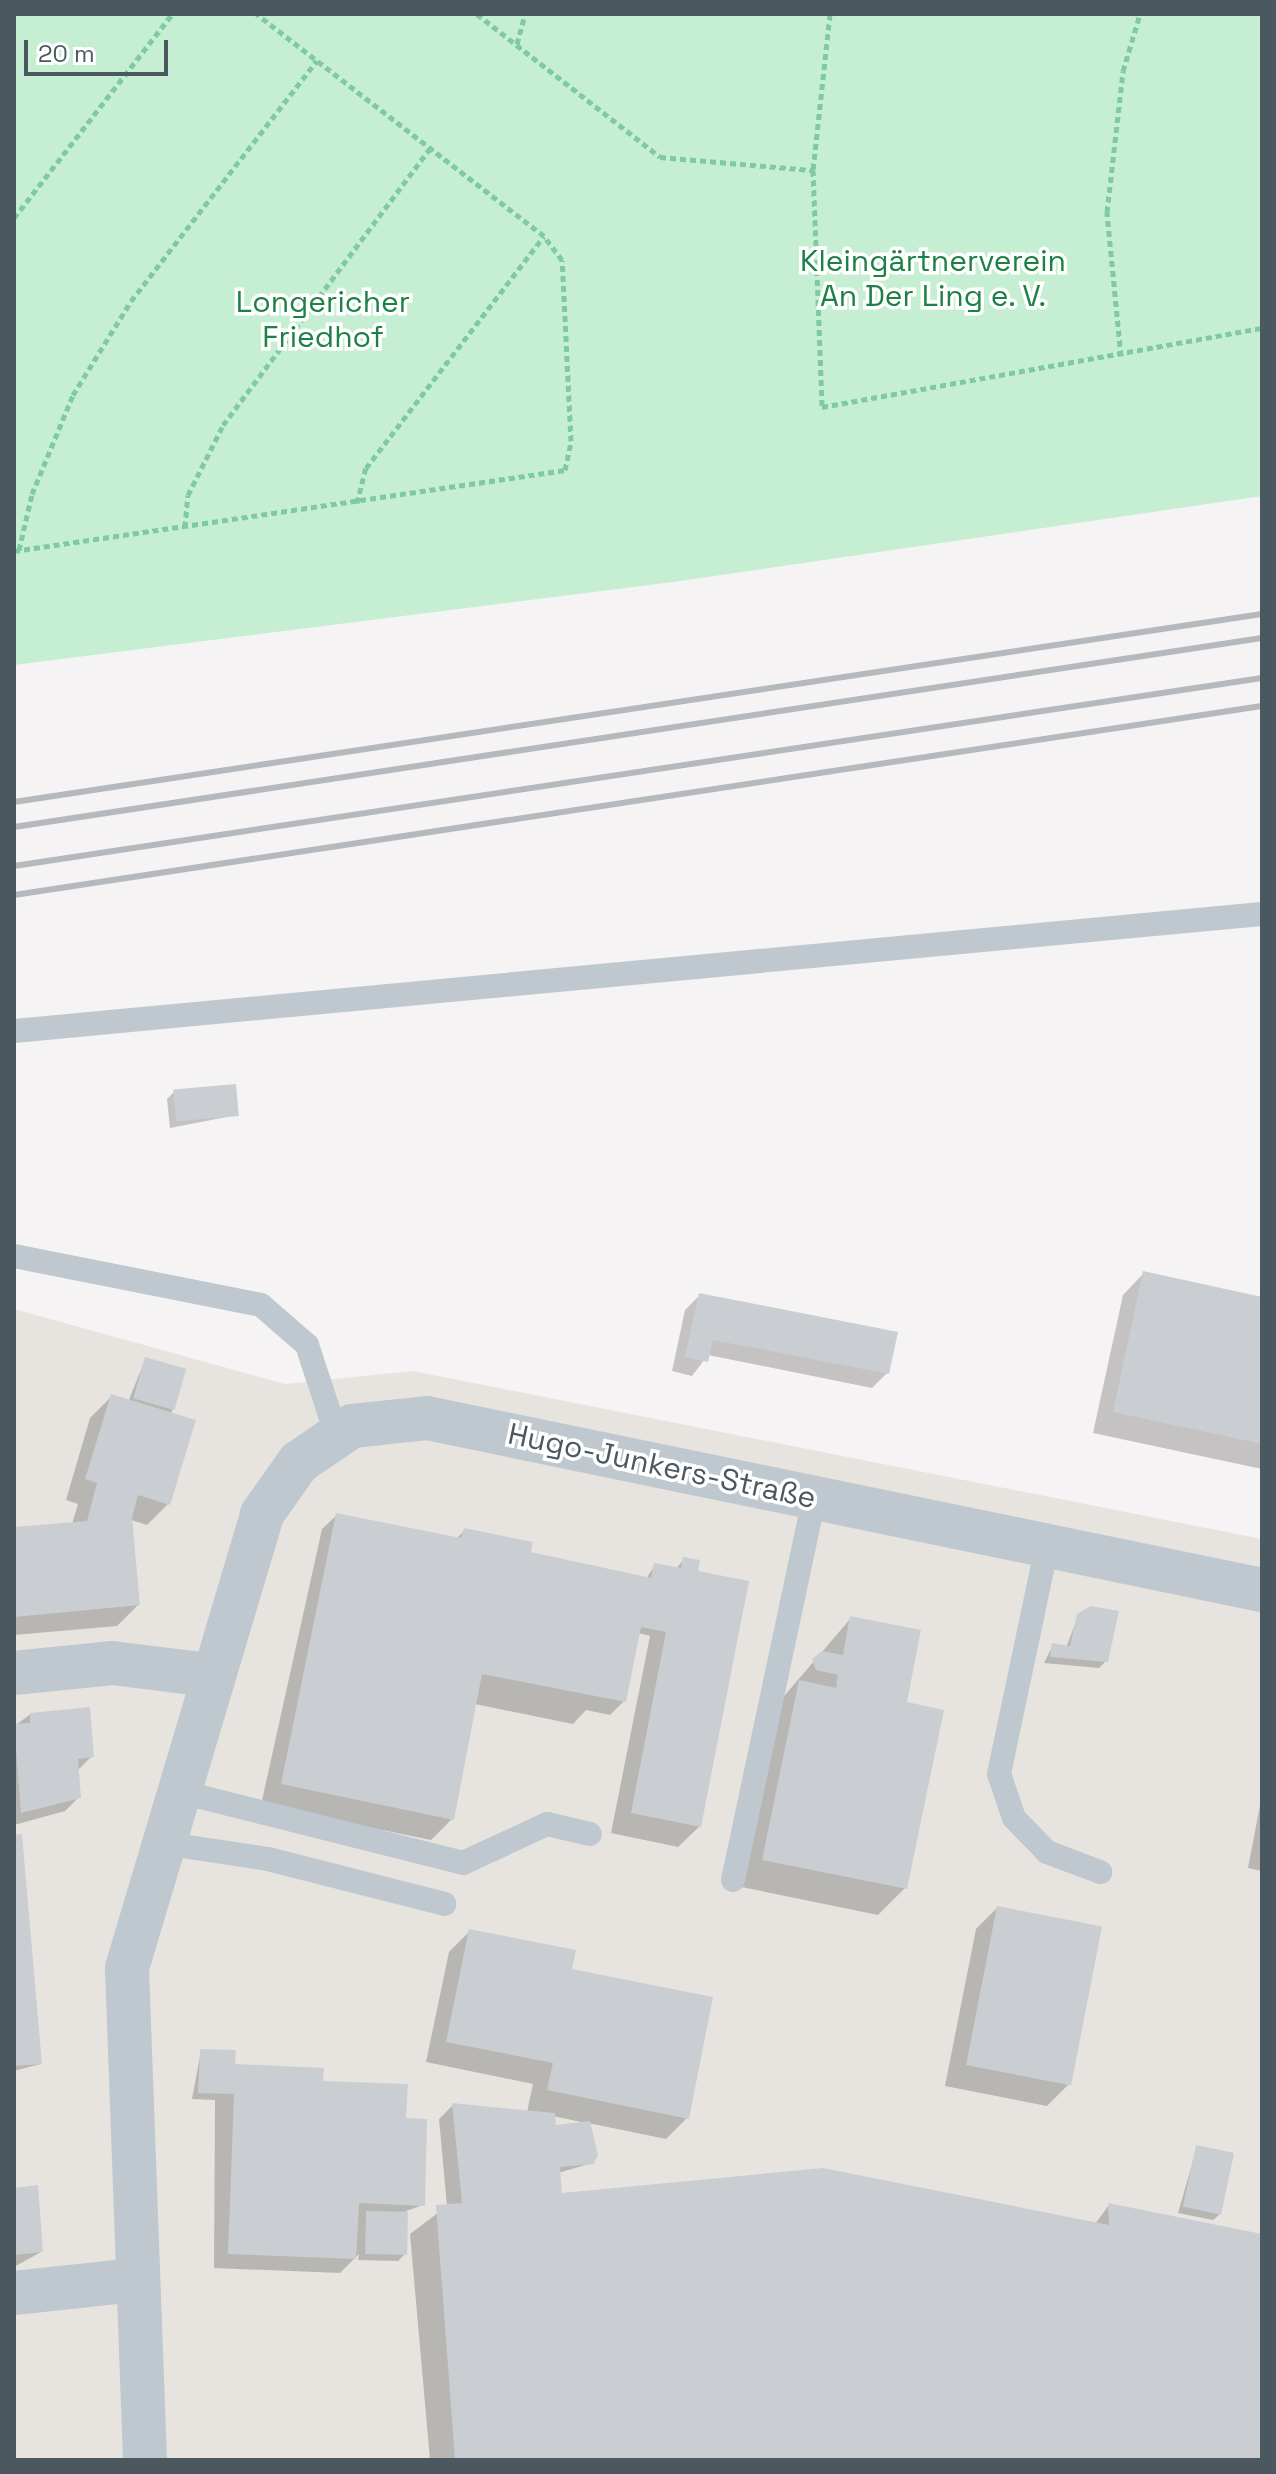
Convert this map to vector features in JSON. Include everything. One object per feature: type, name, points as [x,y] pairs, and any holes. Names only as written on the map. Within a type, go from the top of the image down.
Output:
[{"type":"street","name":"Hugo-Junkers-Straße","points":[[145,2460],[136,2280],[127,1968],[210,1675],[262,1514],[299,1462],[352,1426],[427,1418],[1262,1590]]},
{"type":"street","points":[[14,1673],[112,1663],[210,1675]]},
{"type":"street","points":[[14,2293],[136,2280]]},
{"type":"lane","points":[[14,1031],[1262,914]]},
{"type":"lane","points":[[14,1256],[261,1305],[307,1345],[337,1436]]},
{"type":"lane","points":[[733,1880],[814,1498]]},
{"type":"lane","points":[[1047,1546],[999,1774],[1014,1818],[1047,1852],[1100,1872]]},
{"type":"lane","points":[[177,1791],[463,1863],[547,1824],[590,1834]]},
{"type":"lane","points":[[162,1843],[268,1859],[444,1904]]},
{"type":"path","points":[[14,218],[172,14]]},
{"type":"path","points":[[257,14],[317,60],[544,236],[562,260],[571,441],[565,470],[16,551],[32,494],[98,355],[131,301],[317,60]]},
{"type":"path","points":[[477,14],[660,157],[813,170]]},
{"type":"path","points":[[517,44],[525,14]]},
{"type":"path","points":[[830,14],[813,170],[822,407],[1121,356],[1262,328]]},
{"type":"path","points":[[1121,356],[1107,212],[1123,71],[1140,14]]},
{"type":"path","points":[[185,527],[188,495],[223,425],[430,148]]},
{"type":"path","points":[[357,503],[366,468],[544,236]]},
{"type":"shaded area","points":[[14,1309],[285,1384],[413,1371],[1262,1539],[1262,2460],[14,2460]]},
{"type":"green space","points":[[14,14],[1262,14],[1262,496],[673,582],[14,665]]},
{"type":"building","points":[[236,1084],[239,1116],[176,1121],[173,1089]]},
{"type":"building","points":[[1143,1271],[1262,1297],[1262,1444],[1113,1412]]},
{"type":"building","points":[[699,1293],[898,1332],[889,1374],[713,1340],[708,1362],[685,1357]]},
{"type":"building","points":[[145,1357],[186,1369],[174,1410],[133,1398]]},
{"type":"building","points":[[111,1394],[196,1420],[170,1505],[138,1495],[132,1517],[140,1605],[14,1617],[14,1527],[87,1521],[97,1483],[85,1479]]},
{"type":"building","points":[[336,1513],[461,1538],[464,1528],[533,1542],[531,1552],[651,1578],[654,1563],[681,1568],[683,1557],[700,1560],[698,1571],[749,1581],[701,1827],[631,1813],[666,1632],[641,1627],[626,1702],[482,1674],[454,1820],[281,1784]]},
{"type":"building","points":[[1090,1606],[1119,1611],[1108,1662],[1050,1657],[1052,1643],[1070,1646],[1077,1614]]},
{"type":"building","points":[[850,1616],[921,1630],[907,1702],[944,1710],[907,1889],[762,1860],[799,1680],[836,1688],[838,1675],[816,1670],[812,1659],[822,1651],[843,1655]]},
{"type":"building","points":[[90,1707],[94,1757],[78,1759],[81,1798],[21,1813],[14,1724],[30,1723],[30,1713]]},
{"type":"building","points":[[22,1834],[42,2064],[14,2066],[14,1835]]},
{"type":"building","points":[[997,1906],[1102,1926],[1071,2085],[966,2065]]},
{"type":"building","points":[[469,1929],[576,1950],[572,1969],[713,1997],[689,2119],[547,2090],[553,2063],[446,2042]]},
{"type":"building","points":[[200,2049],[236,2050],[235,2064],[324,2068],[323,2081],[408,2084],[406,2118],[427,2119],[425,2206],[359,2203],[356,2259],[228,2254],[234,2094],[198,2093]]},
{"type":"building","points":[[452,2103],[555,2113],[556,2125],[590,2121],[598,2155],[594,2164],[560,2167],[562,2193],[823,2168],[1109,2225],[1108,2203],[1262,2234],[1262,2460],[455,2460],[436,2205],[462,2203]]},
{"type":"building","points":[[1196,2145],[1234,2153],[1221,2215],[1183,2207]]},
{"type":"building","points":[[38,2185],[43,2252],[14,2255],[14,2188]]},
{"type":"building","points":[[366,2211],[408,2212],[407,2255],[365,2254]]},
{"type":"railway","points":[[14,802],[1262,614]]},
{"type":"railway","points":[[14,827],[1262,638]]},
{"type":"railway","points":[[14,866],[1262,678]]},
{"type":"railway","points":[[14,895],[1262,706]]},
{"type":"park label","name":"Kleingärtnerverein An Der Ling e. V.","points":[[933,278]]},
{"type":"park label","name":"Longericher Friedhof","points":[[323,319]]}]
